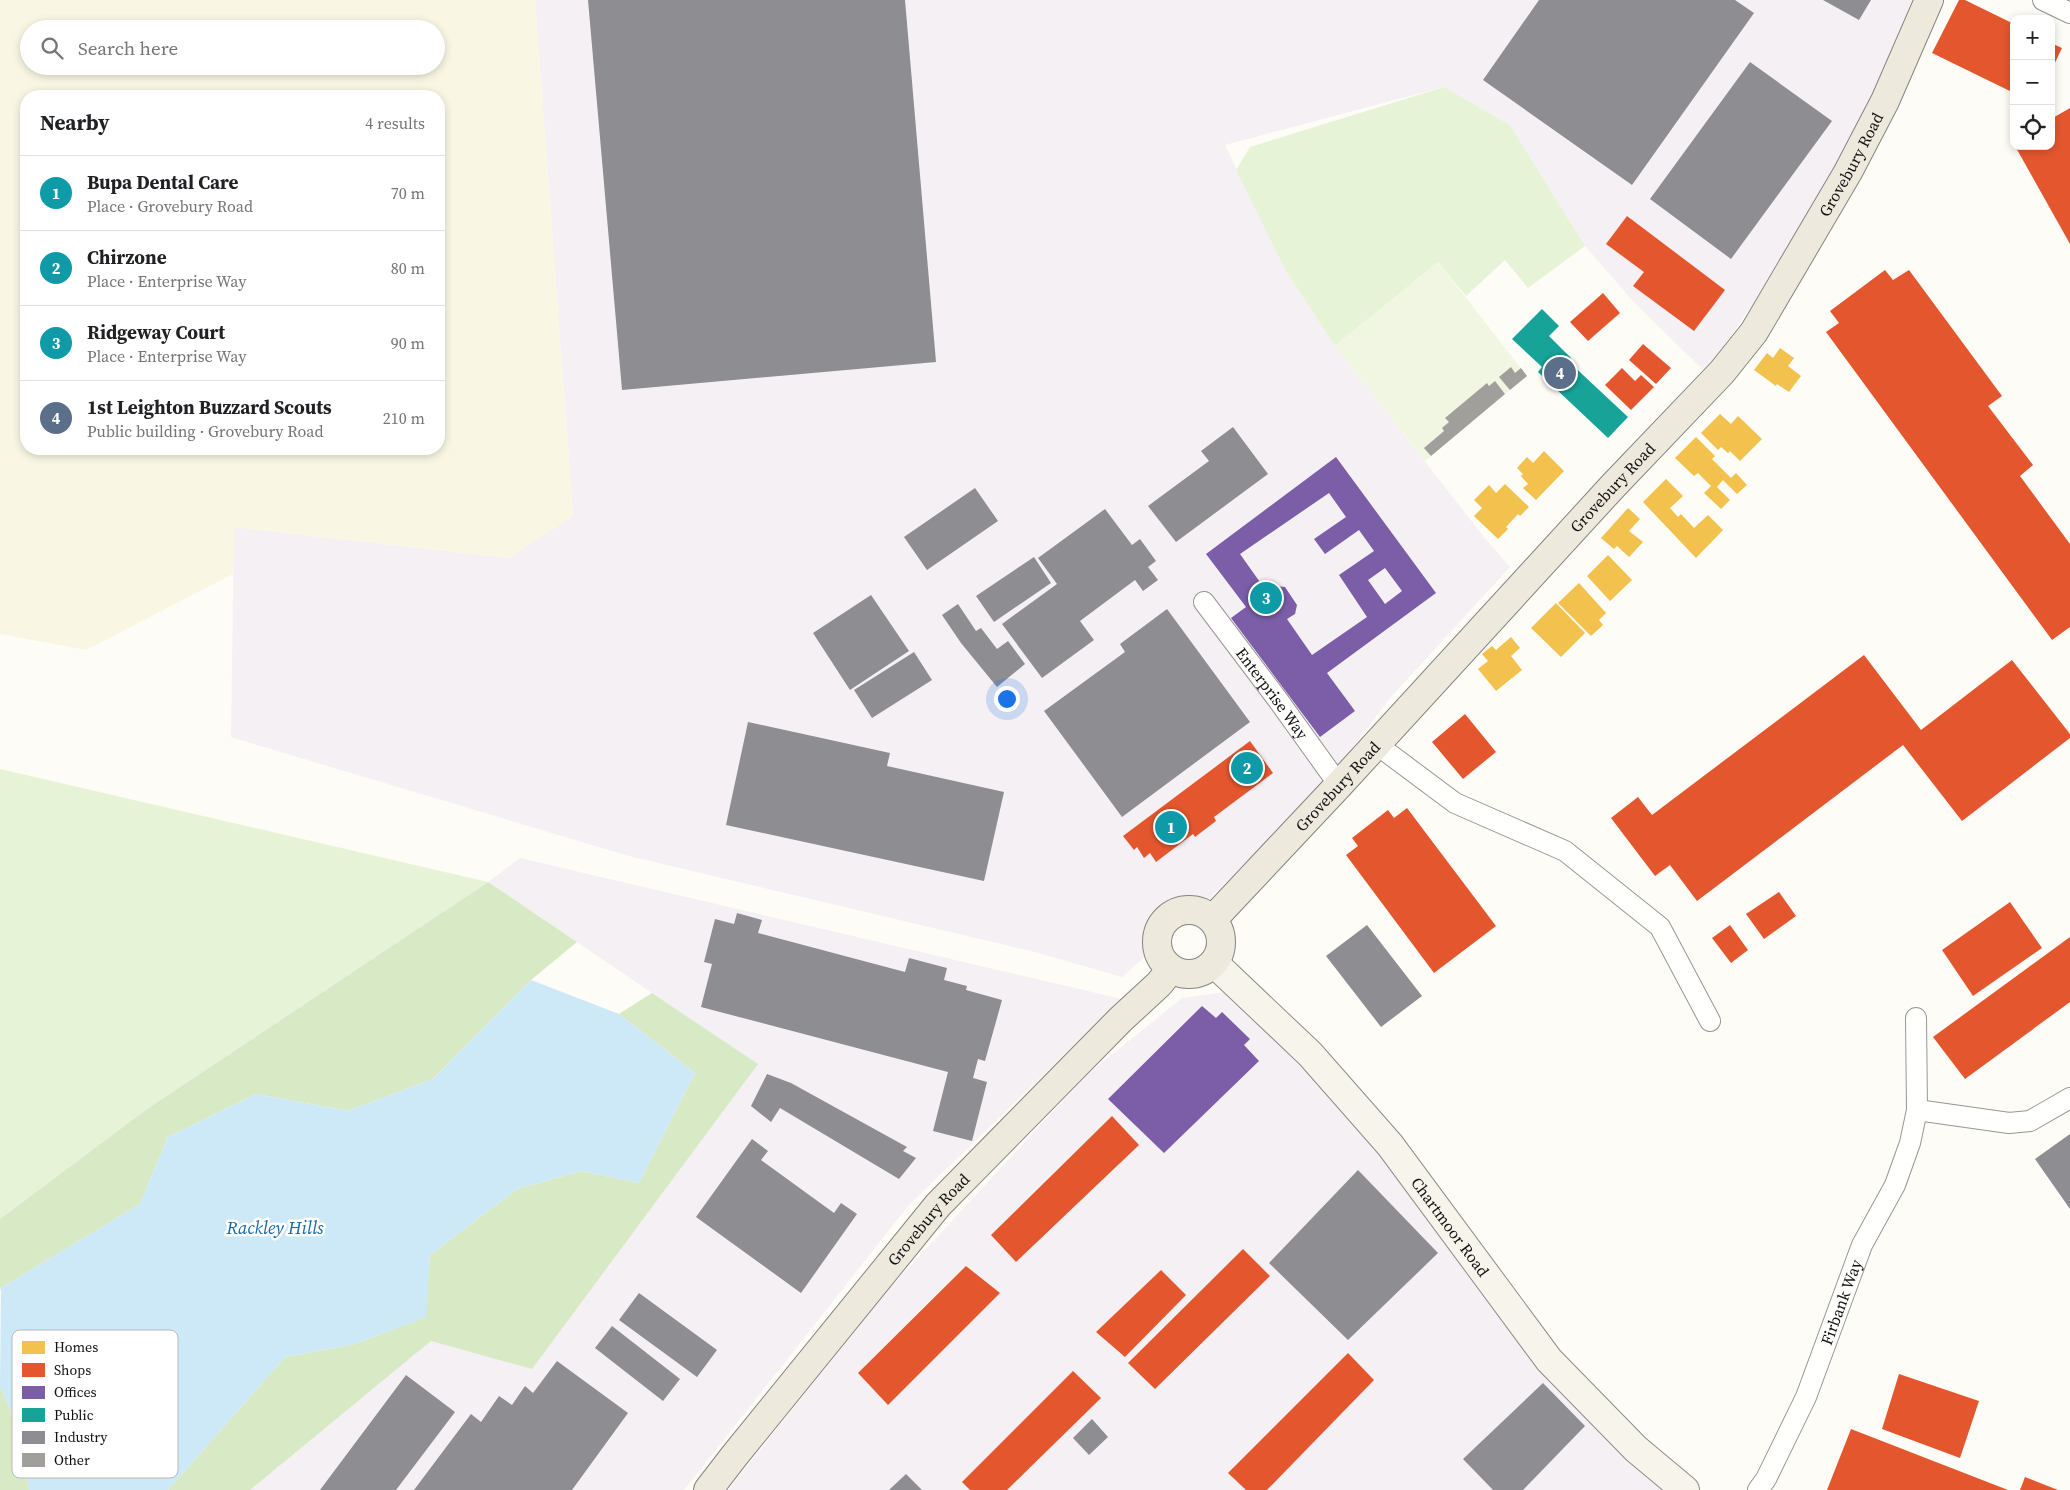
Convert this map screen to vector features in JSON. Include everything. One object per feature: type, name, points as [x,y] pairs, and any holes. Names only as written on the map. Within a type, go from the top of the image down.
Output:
[{"type":"main road","name":"Grovebury Road","points":[[1213,919],[1631,466],[1722,372],[1754,332],[1848,172],[1885,101],[1929,0]]},
{"type":"main road","points":[[1185,909],[1196,910],[1213,919],[1220,932],[1222,944],[1220,954],[1214,963],[1202,972],[1190,975],[1178,973],[1159,956],[1156,944],[1157,933],[1165,919],[1174,912],[1185,909]]},
{"type":"main road","name":"Grovebury Road","points":[[708,1490],[735,1454],[938,1205],[1114,1026],[1158,984],[1171,968]]},
{"type":"street","points":[[2043,0],[2070,13]]},
{"type":"street","name":"Enterprise Way","points":[[1204,602],[1278,700],[1338,785]]},
{"type":"street","points":[[1376,744],[1455,803],[1565,851],[1660,926],[1710,1021]]},
{"type":"street","name":"Chartmoor Road","points":[[1214,963],[1310,1054],[1390,1144],[1549,1360],[1636,1449],[1685,1490]]},
{"type":"street","name":"Firbank Way","points":[[1758,1490],[1766,1479],[1806,1397],[1862,1245],[1895,1185],[1910,1144],[1917,1110],[1916,1018]]},
{"type":"street","points":[[1917,1110],[2008,1122],[2030,1121],[2070,1098]]},
{"type":"shaded area","points":[[0,0],[535,0],[573,516],[509,558],[234,527],[233,574],[86,650],[0,634]]},
{"type":"shaded area","points":[[535,0],[1914,0],[1880,86],[1806,229],[1705,372],[1632,300],[1585,246],[1510,125],[1444,87],[1225,145],[1287,273],[1335,346],[1483,536],[1510,567],[1391,697],[1324,784],[1212,896],[1122,977],[1035,952],[625,855],[231,737],[234,527],[509,558],[573,516]]},
{"type":"shaded area","points":[[520,858],[1122,999],[909,1205],[684,1490],[250,1490],[431,1341],[532,1368],[757,1064],[488,882]]},
{"type":"shaded area","points":[[1225,992],[1282,1030],[1678,1490],[728,1490],[888,1290],[1088,1074],[1182,998]]},
{"type":"green space","points":[[1444,87],[1510,125],[1585,246],[1528,288],[1505,260],[1466,296],[1438,262],[1335,346],[1287,273],[1236,170],[1250,147]]},
{"type":"green space","points":[[1438,262],[1527,376],[1425,461],[1335,346]]},
{"type":"green space","points":[[0,769],[488,882],[147,1109],[0,1219]]},
{"type":"green space","points":[[488,882],[577,942],[531,980],[433,1079],[348,1111],[256,1094],[168,1137],[140,1204],[1,1288],[0,1291],[0,1219],[147,1109]]},
{"type":"green space","points":[[652,993],[758,1064],[532,1369],[431,1341],[250,1490],[168,1490],[285,1357],[355,1344],[425,1317],[430,1255],[517,1189],[581,1171],[639,1183],[695,1073],[619,1014]]},
{"type":"green space","points":[[0,1386],[12,1412],[12,1478],[27,1478],[29,1490],[0,1490]]},
{"type":"water","name":"Rackley Hills","points":[[531,980],[619,1014],[695,1073],[639,1183],[581,1171],[517,1189],[430,1255],[426,1317],[355,1344],[285,1357],[168,1490],[29,1490],[27,1478],[178,1478],[178,1330],[12,1330],[12,1412],[0,1386],[1,1288],[140,1204],[168,1137],[256,1094],[348,1111],[433,1079]]},
{"type":"building: Homes","points":[[1780,348],[1794,358],[1788,366],[1801,376],[1789,392],[1777,384],[1776,386],[1754,370],[1767,353],[1773,358]]},
{"type":"building: Homes","points":[[1720,414],[1731,424],[1738,416],[1762,439],[1740,461],[1730,451],[1728,453],[1721,447],[1718,450],[1701,433]]},
{"type":"building: Homes","points":[[1696,437],[1715,456],[1712,459],[1731,478],[1736,473],[1747,485],[1737,494],[1723,480],[1717,487],[1730,500],[1721,509],[1704,493],[1711,486],[1698,473],[1694,476],[1675,458]]},
{"type":"building: Homes","points":[[1544,451],[1564,471],[1536,500],[1523,488],[1528,484],[1521,476],[1523,474],[1517,468],[1527,457],[1533,463]]},
{"type":"building: Homes","points":[[1666,479],[1683,496],[1670,508],[1678,517],[1681,514],[1694,528],[1708,515],[1723,530],[1696,558],[1643,502]]},
{"type":"building: Homes","points":[[1505,484],[1529,507],[1520,516],[1518,514],[1506,527],[1508,529],[1498,539],[1474,516],[1482,508],[1474,500],[1489,485],[1496,493]]},
{"type":"building: Homes","points":[[1628,508],[1640,519],[1629,531],[1643,542],[1629,557],[1617,546],[1614,549],[1601,538]]},
{"type":"building: Homes","points":[[1608,555],[1632,580],[1610,601],[1587,576]]},
{"type":"building: Homes","points":[[1579,583],[1606,613],[1599,620],[1603,625],[1591,636],[1558,603]]},
{"type":"building: Homes","points":[[1556,603],[1585,633],[1561,657],[1531,628]]},
{"type":"building: Homes","points":[[1511,637],[1520,648],[1511,656],[1522,670],[1496,691],[1478,669],[1488,661],[1482,654],[1492,646],[1496,650]]},
{"type":"building: Shops","points":[[1959,0],[1965,0],[2010,22],[2010,91],[1932,53]]},
{"type":"building: Shops","points":[[2055,45],[2062,48],[2055,63]]},
{"type":"building: Shops","points":[[2070,108],[2070,244],[2017,150],[2055,150],[2055,117]]},
{"type":"building: Shops","points":[[1627,216],[1725,290],[1694,331],[1633,286],[1644,272],[1606,244]]},
{"type":"building: Shops","points":[[1885,270],[1893,280],[1909,270],[2002,396],[1988,406],[2033,465],[2020,476],[2070,544],[2070,627],[2052,640],[1826,332],[1839,323],[1830,311]]},
{"type":"building: Shops","points":[[1603,293],[1620,313],[1588,341],[1570,322]]},
{"type":"building: Shops","points":[[1643,344],[1671,368],[1656,384],[1629,360]]},
{"type":"building: Shops","points":[[1622,368],[1635,381],[1641,375],[1654,387],[1631,410],[1605,385]]},
{"type":"building: Shops","points":[[1864,655],[1921,730],[2012,660],[2070,734],[2070,738],[1962,821],[1903,745],[1697,901],[1670,865],[1655,876],[1611,818],[1638,797],[1652,815]]},
{"type":"building: Shops","points":[[1465,714],[1496,752],[1463,779],[1432,742]]},
{"type":"building: Shops","points":[[1250,741],[1273,773],[1214,817],[1216,821],[1195,837],[1193,834],[1156,862],[1150,853],[1144,858],[1137,847],[1134,850],[1123,836]]},
{"type":"building: Shops","points":[[1407,808],[1496,926],[1434,973],[1346,855],[1358,846],[1352,838],[1388,810],[1394,818]]},
{"type":"building: Shops","points":[[1779,892],[1796,916],[1764,939],[1746,914]]},
{"type":"building: Shops","points":[[2010,902],[2042,948],[1973,996],[1942,950]]},
{"type":"building: Shops","points":[[1730,925],[1748,950],[1731,963],[1712,938]]},
{"type":"building: Shops","points":[[2070,937],[2070,1002],[1965,1079],[1933,1037]]},
{"type":"building: Shops","points":[[1112,1116],[1139,1145],[1016,1262],[991,1235]]},
{"type":"building: Shops","points":[[1243,1249],[1270,1276],[1155,1389],[1128,1363]]},
{"type":"building: Shops","points":[[966,1266],[1000,1293],[888,1405],[858,1373]]},
{"type":"building: Shops","points":[[1161,1270],[1186,1295],[1125,1357],[1096,1332]]},
{"type":"building: Shops","points":[[1348,1353],[1374,1380],[1267,1490],[1246,1490],[1228,1473]]},
{"type":"building: Shops","points":[[1073,1371],[1101,1398],[1007,1490],[970,1490],[962,1482]]},
{"type":"building: Shops","points":[[1899,1374],[1979,1401],[1960,1458],[1882,1429]]},
{"type":"building: Shops","points":[[1851,1429],[2008,1490],[1827,1490]]},
{"type":"building: Shops","points":[[2025,1477],[2058,1490],[2020,1490]]},
{"type":"building: Offices","points":[[1336,457],[1436,593],[1327,673],[1355,711],[1320,737],[1231,618],[1246,607],[1206,554]],"holes":[[[1329,493],[1346,517],[1314,539],[1325,554],[1359,530],[1374,551],[1339,575],[1367,617],[1312,655],[1287,619],[1295,614],[1297,605],[1285,587],[1274,586],[1267,592],[1240,554]],[[1385,568],[1402,591],[1385,604],[1368,580]]]},
{"type":"building: Offices","points":[[1202,1006],[1216,1018],[1222,1012],[1250,1039],[1244,1045],[1259,1061],[1164,1153],[1108,1099]]},
{"type":"building: Public","points":[[1542,309],[1559,326],[1549,336],[1571,358],[1568,361],[1628,417],[1608,438],[1538,372],[1542,367],[1512,339]]},
{"type":"building: Industry","points":[[588,0],[905,0],[936,362],[622,390]]},
{"type":"building: Industry","points":[[1539,0],[1735,0],[1754,13],[1632,185],[1483,80]]},
{"type":"building: Industry","points":[[1823,0],[1871,0],[1859,20]]},
{"type":"building: Industry","points":[[1750,62],[1832,121],[1731,259],[1650,199]]},
{"type":"building: Industry","points":[[1233,427],[1268,474],[1176,542],[1148,506],[1209,461],[1201,451]]},
{"type":"building: Industry","points":[[975,488],[998,521],[927,570],[904,537]]},
{"type":"building: Industry","points":[[1105,509],[1132,545],[1140,539],[1156,561],[1148,567],[1158,580],[1143,591],[1135,580],[1080,621],[1094,640],[1042,678],[1002,624],[1057,584],[1038,558]]},
{"type":"building: Industry","points":[[1034,557],[1051,583],[994,622],[976,596]]},
{"type":"building: Industry","points":[[871,595],[909,651],[850,690],[813,633]]},
{"type":"building: Industry","points":[[958,604],[976,631],[981,628],[997,649],[1008,641],[1025,664],[997,687],[961,643],[942,615]]},
{"type":"building: Industry","points":[[1167,609],[1250,722],[1122,817],[1044,711],[1125,652],[1120,644]]},
{"type":"building: Industry","points":[[914,652],[932,680],[872,718],[854,690]]},
{"type":"building: Industry","points":[[748,722],[890,753],[887,766],[1004,792],[984,881],[726,825]]},
{"type":"building: Industry","points":[[737,913],[762,920],[758,933],[905,972],[909,958],[947,968],[944,980],[967,986],[966,990],[1002,1000],[985,1061],[978,1059],[973,1078],[987,1082],[972,1141],[933,1131],[948,1072],[701,1007],[712,964],[704,962],[715,919],[734,924]]},
{"type":"building: Industry","points":[[1367,925],[1422,996],[1381,1027],[1326,956]]},
{"type":"building: Industry","points":[[767,1074],[791,1083],[907,1147],[903,1151],[916,1158],[899,1179],[780,1108],[771,1122],[751,1106]]},
{"type":"building: Industry","points":[[2070,1134],[2070,1209],[2035,1159]]},
{"type":"building: Industry","points":[[752,1139],[768,1151],[761,1160],[834,1213],[841,1203],[857,1214],[801,1293],[696,1217]]},
{"type":"building: Industry","points":[[1358,1170],[1438,1253],[1348,1340],[1269,1263]]},
{"type":"building: Industry","points":[[639,1293],[717,1350],[697,1377],[619,1320]]},
{"type":"building: Industry","points":[[612,1326],[680,1379],[663,1401],[595,1348]]},
{"type":"building: Industry","points":[[557,1361],[628,1413],[572,1490],[414,1490],[471,1414],[481,1422],[499,1396],[512,1405],[525,1386],[533,1393]]},
{"type":"building: Industry","points":[[406,1375],[455,1412],[396,1490],[320,1490]]},
{"type":"building: Industry","points":[[1543,1383],[1585,1426],[1523,1490],[1493,1490],[1463,1459]]},
{"type":"building: Industry","points":[[1092,1419],[1108,1437],[1089,1455],[1073,1438]]},
{"type":"building: Industry","points":[[906,1474],[922,1490],[889,1490]]},
{"type":"building: Other","points":[[1511,367],[1515,373],[1521,368],[1527,376],[1510,390],[1499,377]]},
{"type":"building: Other","points":[[1495,381],[1505,394],[1431,456],[1424,448],[1444,431],[1442,428],[1449,422],[1445,418],[1487,383],[1489,386]]},
{"type":"place","name":"1st Leighton Buzzard Scouts","points":[[1560,373]]},
{"type":"place","name":"Ridgeway Court","points":[[1266,598]]},
{"type":"place","name":"Chirzone","points":[[1247,768]]},
{"type":"place","name":"Bupa Dental Care","points":[[1171,827]]}]
